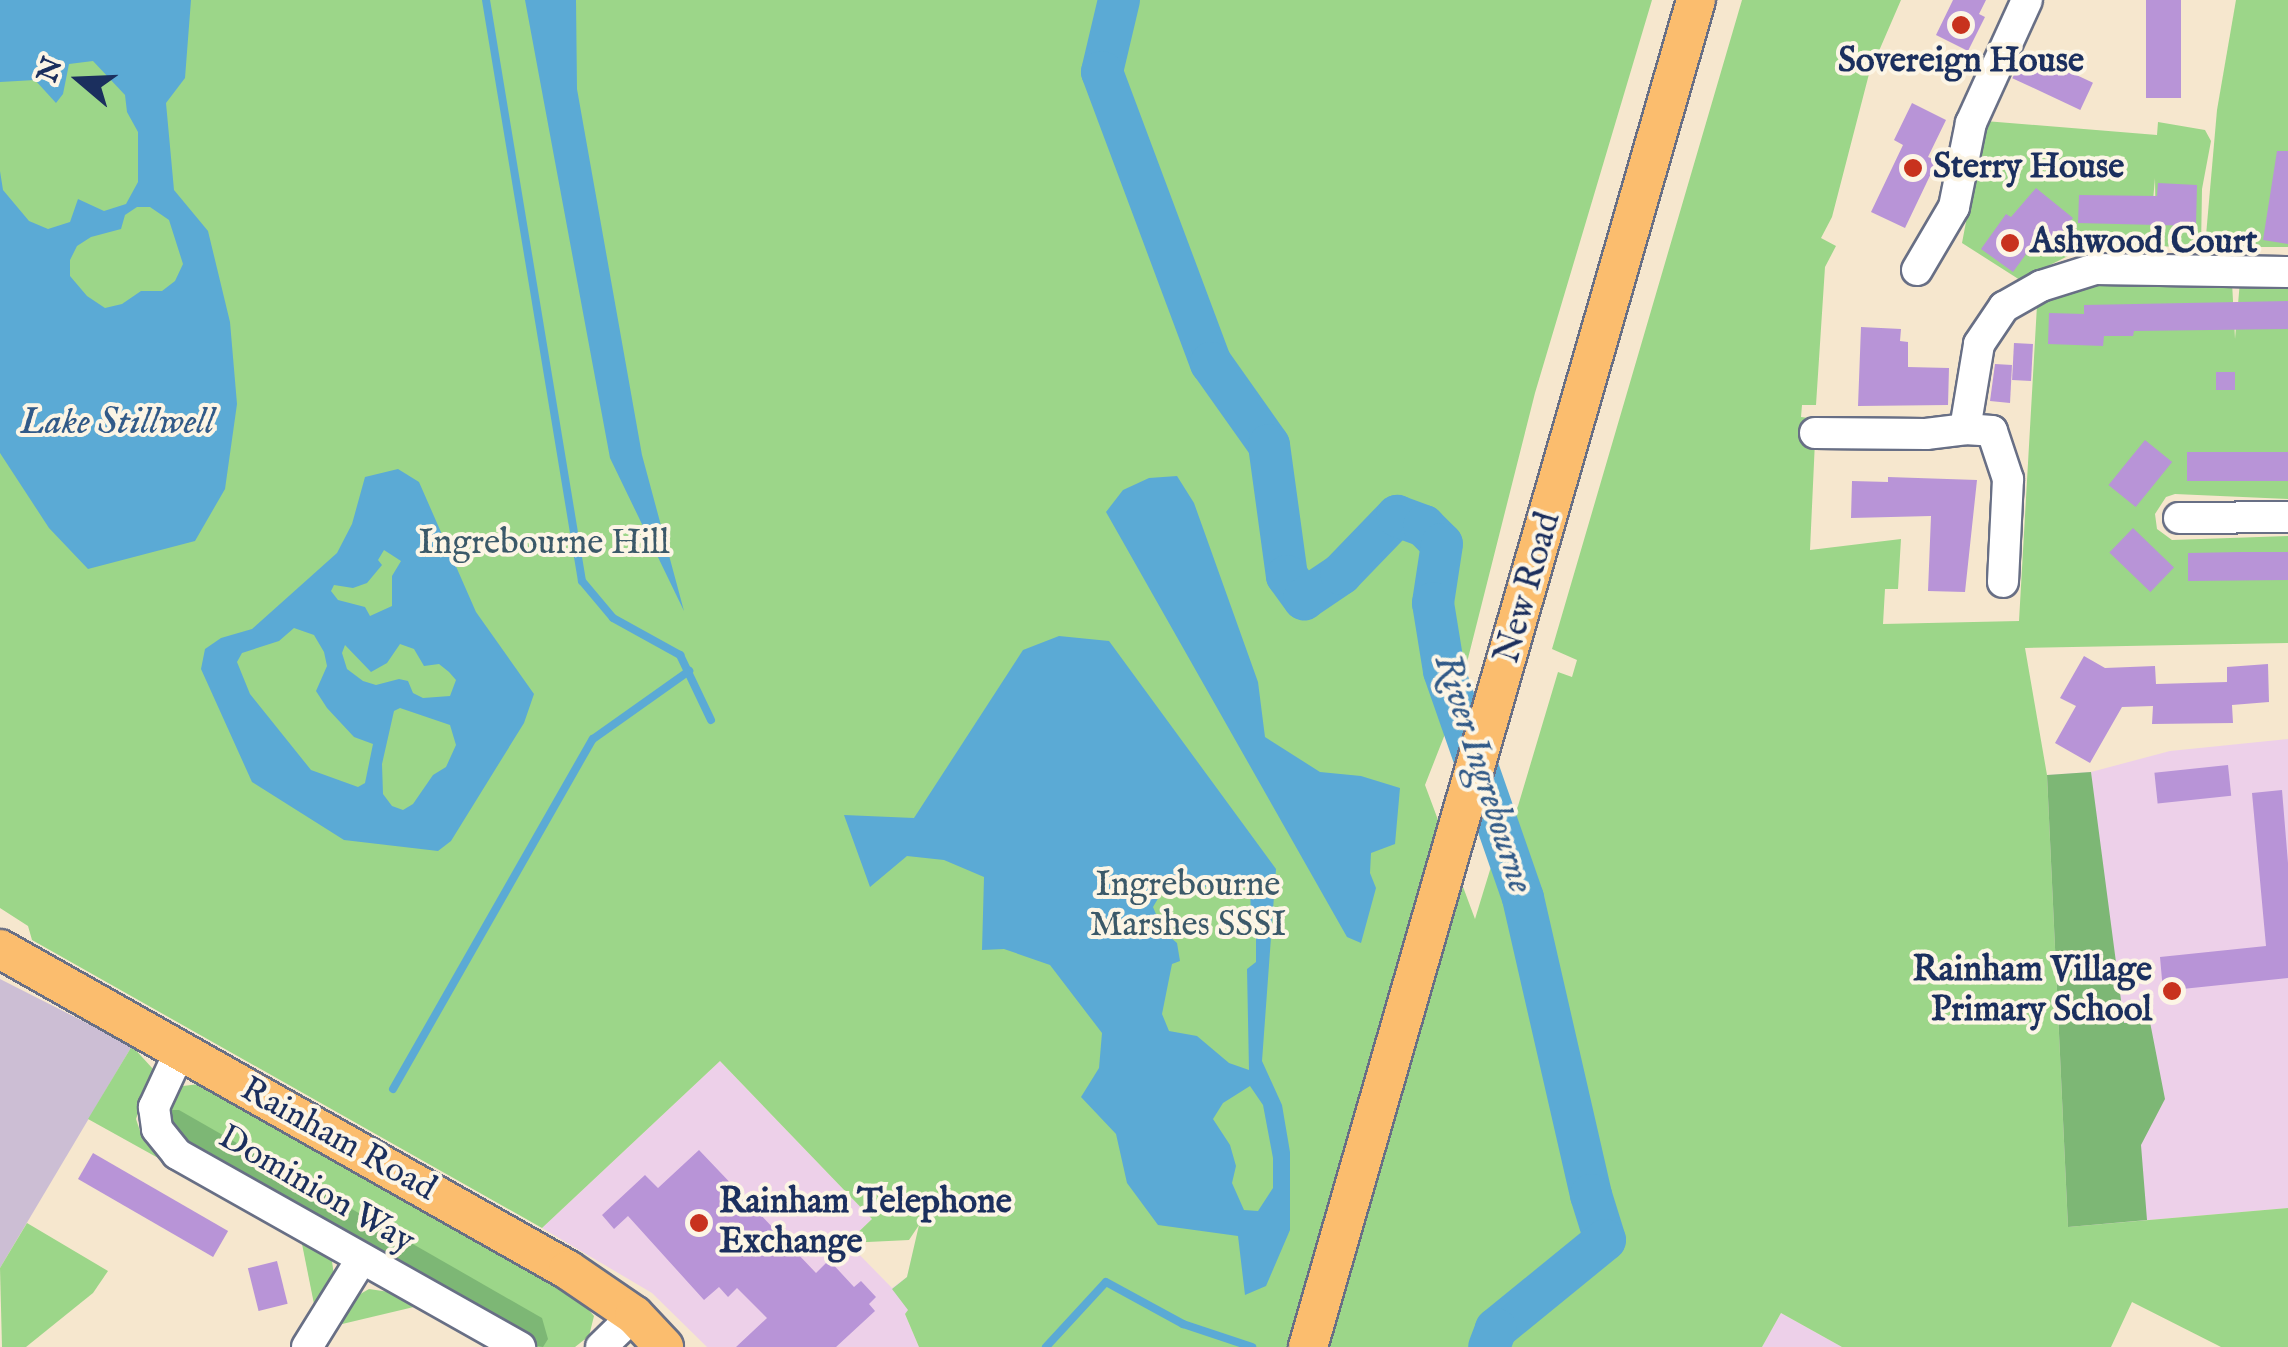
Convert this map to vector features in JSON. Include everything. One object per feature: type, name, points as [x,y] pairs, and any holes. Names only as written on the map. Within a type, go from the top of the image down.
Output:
[{"type":"main road","name":"New Road","points":[[1308,1347],[1696,0]]},
{"type":"main road","name":"Rainham Road","points":[[0,949],[568,1270],[634,1315],[664,1347]]},
{"type":"street","points":[[1917,270],[1954,206],[1971,123],[2027,0]]},
{"type":"street","points":[[1967,420],[1978,344],[2004,307],[2041,286],[2095,269],[2288,272]]},
{"type":"street","points":[[1815,433],[1926,434],[1967,420],[1992,431],[2008,480],[2003,582]]},
{"type":"street","points":[[2179,518],[2288,517]]},
{"type":"street","name":"Dominion Way","points":[[180,1051],[154,1107],[166,1143],[361,1260],[520,1347]]},
{"type":"street","points":[[307,1347],[361,1260]]},
{"type":"street","points":[[601,1347],[634,1315]]},
{"type":"shaded area","name":"Rainham Village Primary School","points":[[2288,739],[2288,1208],[2068,1227],[2047,775],[2091,772],[2170,751]]},
{"type":"shaded area","points":[[0,979],[132,1046],[0,1268]]},
{"type":"shaded area","points":[[720,1061],[872,1219],[848,1243],[892,1288],[907,1277],[920,1223],[1007,1240],[905,1314],[919,1347],[707,1347],[652,1293],[542,1228]]},
{"type":"shaded area","points":[[1781,1313],[1842,1347],[1762,1347]]},
{"type":"green space","name":"Ingrebourne Hill","points":[[0,0],[1652,0],[1535,393],[1456,706],[1425,785],[1475,919],[1490,870],[1518,806],[1558,672],[1572,677],[1577,660],[1552,649],[1742,0],[1901,0],[1869,74],[1832,217],[1821,238],[1836,246],[1825,267],[1816,405],[1802,405],[1801,417],[1816,419],[1810,550],[1901,539],[1898,589],[1885,589],[1883,624],[2019,621],[2037,305],[2086,286],[2232,282],[2235,339],[2240,281],[2288,281],[2288,499],[2175,494],[2166,497],[2155,514],[2157,529],[2172,540],[2288,536],[2288,643],[2025,648],[2047,775],[2068,1227],[2288,1208],[2288,1347],[2221,1347],[2132,1302],[2111,1347],[1842,1347],[1781,1313],[1762,1347],[919,1347],[905,1314],[908,1310],[892,1289],[907,1277],[919,1225],[909,1240],[847,1243],[872,1219],[720,1061],[542,1228],[32,940],[28,926],[0,908]]},
{"type":"green space","points":[[2236,0],[2288,0],[2288,247],[2205,247],[2217,110]]},
{"type":"green space","points":[[1985,121],[2157,135],[2158,122],[2205,130],[2211,141],[2202,189],[2201,248],[2156,246],[2155,178],[2149,246],[2086,247],[2020,280],[1962,243]]},
{"type":"green space","points":[[2091,772],[2124,1023],[2150,1022],[2165,1099],[2141,1145],[2147,1220],[2068,1227],[2047,775]]},
{"type":"green space","points":[[132,1046],[153,1069],[136,1119],[143,1140],[160,1159],[88,1119]]},
{"type":"green space","points":[[181,1082],[183,1086],[199,1084],[574,1293],[594,1316],[589,1336],[575,1347],[536,1347],[186,1149],[166,1103]]},
{"type":"green space","points":[[171,1110],[179,1110],[542,1318],[548,1339],[543,1347],[527,1344],[186,1149],[165,1116]]},
{"type":"green space","points":[[27,1223],[108,1271],[93,1293],[26,1347],[2,1347],[0,1268]]},
{"type":"green space","points":[[300,1234],[324,1249],[332,1261],[334,1276],[316,1314]]},
{"type":"green space","points":[[369,1289],[396,1293],[418,1306],[338,1325],[355,1297]]},
{"type":"water","name":"Lake Stillwell","points":[[0,0],[191,0],[185,78],[166,103],[174,190],[208,231],[230,322],[237,404],[225,489],[195,541],[88,569],[49,528],[0,453],[0,171],[3,190],[29,221],[48,229],[70,222],[78,199],[104,211],[126,204],[138,182],[138,132],[127,112],[125,95],[93,61],[69,64],[63,94],[56,103],[35,80],[0,82]],"holes":[[[137,207],[150,207],[169,220],[183,264],[175,281],[162,291],[141,291],[122,304],[105,308],[87,296],[70,276],[70,260],[77,246],[91,237],[121,229],[125,215]]]},
{"type":"water","points":[[525,0],[576,0],[577,89],[642,455],[684,611],[610,458]]},
{"type":"water","points":[[398,469],[419,482],[476,612],[534,694],[524,723],[451,841],[438,851],[344,840],[252,782],[201,669],[205,649],[221,638],[252,629],[337,553],[352,524],[365,477]],"holes":[[[384,550],[401,561],[392,576],[392,606],[370,616],[365,607],[338,600],[331,591],[334,585],[353,588],[367,583],[382,565],[378,560]],[[294,628],[314,635],[327,666],[316,691],[354,737],[373,744],[365,783],[358,787],[311,770],[250,694],[237,662],[242,653],[279,641]],[[400,644],[414,649],[424,666],[439,664],[456,680],[450,696],[423,698],[413,693],[408,681],[399,679],[376,685],[363,681],[347,669],[342,653],[345,645],[371,672],[387,663]],[[400,708],[450,725],[456,745],[446,767],[433,775],[413,804],[403,810],[392,806],[383,794],[382,764],[394,711]]]},
{"type":"water","points":[[1177,476],[1194,503],[1258,682],[1265,737],[1320,772],[1361,776],[1400,788],[1395,844],[1371,853],[1370,873],[1376,888],[1361,943],[1347,937],[1106,512],[1123,490],[1149,478]]},
{"type":"water","points":[[1059,636],[1109,641],[1276,869],[1262,1061],[1282,1105],[1290,1152],[1290,1230],[1266,1286],[1245,1295],[1238,1236],[1158,1225],[1127,1183],[1116,1134],[1081,1097],[1099,1068],[1102,1033],[1050,965],[1004,949],[982,950],[984,877],[944,860],[907,856],[870,887],[844,815],[914,818],[1023,650]],"holes":[[[1240,879],[1250,883],[1251,922],[1256,928],[1256,962],[1247,969],[1249,1070],[1229,1063],[1197,1036],[1169,1031],[1162,1014],[1172,964],[1180,961],[1177,943],[1163,931],[1153,907],[1166,885],[1205,887]],[[1250,1086],[1263,1105],[1273,1158],[1273,1188],[1258,1211],[1244,1210],[1232,1183],[1236,1166],[1230,1145],[1213,1119],[1223,1103]]]},
{"type":"building","name":"Sovereign House","points":[[1953,0],[1986,0],[1979,14],[1985,17],[1968,51],[1936,35]]},
{"type":"building","points":[[2146,0],[2181,0],[2181,98],[2146,98]]},
{"type":"building","points":[[2025,51],[2093,83],[2080,110],[2012,78]]},
{"type":"building","name":"Sterry House","points":[[1912,103],[1946,120],[1928,157],[1937,161],[1905,228],[1871,212],[1903,145],[1894,140]]},
{"type":"building","points":[[2277,151],[2288,151],[2288,244],[2263,240]]},
{"type":"building","points":[[2158,183],[2197,185],[2196,226],[2078,223],[2079,195],[2157,196]]},
{"type":"building","points":[[2036,188],[2073,218],[2059,236],[2055,233],[2049,241],[2040,235],[2013,272],[1981,249],[2006,214],[2011,217]]},
{"type":"building","points":[[2288,301],[2288,329],[2134,331],[2133,336],[2104,336],[2103,346],[2048,344],[2049,313],[2084,314],[2084,305]]},
{"type":"building","points":[[1861,327],[1901,329],[1900,341],[1908,342],[1908,367],[1949,368],[1948,405],[1858,406]]},
{"type":"building","points":[[2014,343],[2033,344],[2031,381],[2012,380]]},
{"type":"building","points":[[1995,364],[2012,365],[2010,403],[1990,401]]},
{"type":"building","points":[[2216,372],[2235,372],[2235,390],[2216,390]]},
{"type":"building","points":[[2145,440],[2172,462],[2136,507],[2108,485]]},
{"type":"building","points":[[2187,452],[2288,452],[2288,481],[2187,481]]},
{"type":"building","points":[[1888,477],[1977,480],[1965,592],[1928,591],[1931,516],[1851,518],[1852,481],[1888,482]]},
{"type":"building","points":[[2133,528],[2174,568],[2150,592],[2109,552]]},
{"type":"building","points":[[2288,552],[2288,580],[2188,581],[2188,553]]},
{"type":"building","points":[[2084,656],[2105,668],[2155,666],[2156,684],[2227,682],[2227,667],[2268,664],[2269,702],[2232,705],[2233,723],[2152,724],[2153,706],[2122,707],[2090,763],[2055,743],[2076,706],[2060,698]]},
{"type":"building","points":[[2228,765],[2231,796],[2158,804],[2154,773]]},
{"type":"building","points":[[2282,790],[2288,863],[2288,978],[2163,991],[2160,957],[2266,946],[2252,793]]},
{"type":"building","points":[[699,1150],[816,1273],[829,1260],[854,1287],[861,1281],[876,1297],[869,1304],[875,1311],[836,1347],[736,1347],[767,1318],[737,1288],[728,1297],[719,1287],[704,1300],[628,1216],[614,1229],[602,1215],[645,1175],[658,1188]]},
{"type":"building","points":[[93,1153],[228,1231],[213,1257],[78,1179]]},
{"type":"building","points":[[277,1261],[288,1304],[259,1311],[248,1268]]},
{"type":"waterway","points":[[486,0],[582,581],[613,618],[680,655],[711,720]]},
{"type":"waterway","name":"River Ingrebourne","points":[[1119,0],[1102,72],[1211,363],[1269,445],[1287,576],[1304,599],[1341,574],[1397,516],[1424,526],[1442,544],[1433,603],[1444,671],[1523,898],[1591,1195],[1605,1240],[1496,1329],[1489,1347]]},
{"type":"waterway","points":[[393,1089],[593,739],[689,671]]},
{"type":"waterway","points":[[1046,1347],[1106,1282],[1183,1324],[1252,1347]]},
{"type":"place","name":"Sovereign House","points":[[1961,25]]},
{"type":"place","name":"Sterry House","points":[[1913,168]]},
{"type":"place","name":"Ashwood Court","points":[[2010,243]]},
{"type":"place","name":"Rainham Village Primary School","points":[[2172,991]]},
{"type":"place","name":"Rainham Telephone Exchange","points":[[699,1223]]},
{"type":"park label","name":"Ingrebourne Marshes SSSI","points":[[1188,906]]}]
